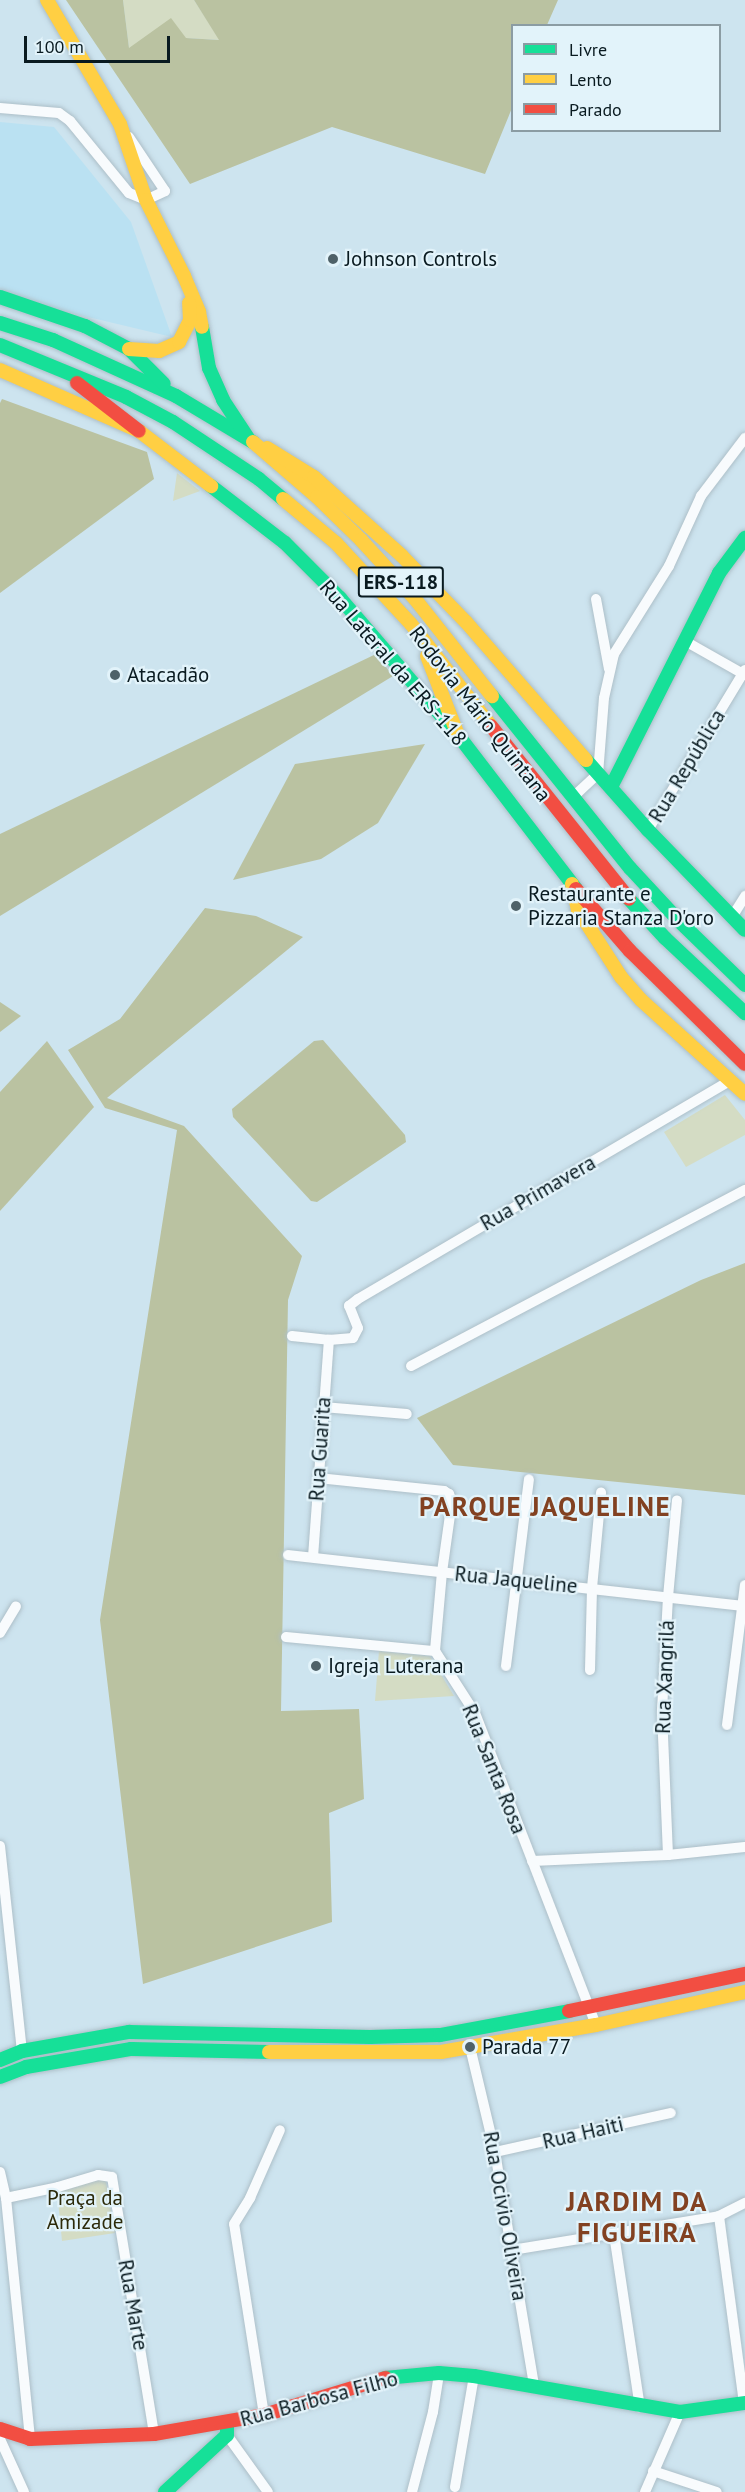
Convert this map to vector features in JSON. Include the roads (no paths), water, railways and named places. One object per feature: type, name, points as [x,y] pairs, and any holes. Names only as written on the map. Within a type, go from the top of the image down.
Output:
[{"type":"main road","points":[[47,0],[120,124],[146,201],[184,276],[199,312],[209,368],[223,400],[248,438],[314,477],[402,556],[466,622],[648,830],[745,930]]},
{"type":"main road","points":[[129,349],[159,351],[170,347],[185,333],[190,320],[184,276]]},
{"type":"main road","points":[[0,297],[85,326],[129,349],[176,396]]},
{"type":"main road","name":"Rodovia Mário Quintana","points":[[0,323],[53,340],[176,396],[248,438],[316,497],[392,572],[572,798],[679,921],[745,985]]},
{"type":"main road","name":"Rodovia Mário Quintana","points":[[0,345],[126,397],[174,422],[259,479],[336,543],[419,635],[610,879],[665,938],[745,1013]]},
{"type":"main road","points":[[57,367],[139,431]]},
{"type":"main road","name":"Rua Lateral da ERS-118","points":[[0,369],[139,431],[285,543],[340,598],[458,735],[572,884],[630,951],[745,1064]]},
{"type":"main road","points":[[611,787],[719,573],[745,538]]},
{"type":"main road","points":[[419,635],[458,735]]},
{"type":"main road","points":[[572,884],[578,910],[616,970],[641,1000],[745,1094]]},
{"type":"main road","points":[[616,970],[630,951]]},
{"type":"main road","points":[[0,2060],[22,2051],[129,2032],[370,2037],[440,2035],[514,2023],[745,1974]]},
{"type":"main road","points":[[0,2077],[26,2067],[131,2049],[370,2054],[441,2052],[596,2025],[745,1992]]},
{"type":"main road","name":"Rua Barbosa Filho","points":[[0,2429],[30,2439],[227,2429],[264,2415],[384,2378],[439,2373],[474,2376],[640,2407],[680,2412],[744,2403]]},
{"type":"main road","points":[[165,2492],[227,2429]]},
{"type":"street","points":[[0,108],[59,113],[70,121],[129,193],[146,201],[165,190],[120,124]]},
{"type":"street","points":[[572,798],[598,774],[609,669],[620,642],[669,566],[693,509],[745,438]]},
{"type":"street","points":[[596,599],[609,669]]},
{"type":"street","points":[[685,641],[744,673]]},
{"type":"street","name":"Rua República","points":[[648,830],[744,673]]},
{"type":"street","points":[[732,917],[745,896]]},
{"type":"street","name":"Rua Primavera","points":[[329,1340],[349,1339],[356,1335],[358,1328],[350,1306],[729,1081]]},
{"type":"street","points":[[411,1366],[745,1190]]},
{"type":"street","points":[[292,1336],[329,1340]]},
{"type":"street","name":"Rua Guarita","points":[[313,1557],[329,1340]]},
{"type":"street","points":[[323,1407],[407,1414]]},
{"type":"street","points":[[286,1637],[435,1651],[442,1572],[452,1501],[449,1494],[444,1491],[318,1478]]},
{"type":"street","points":[[506,1666],[529,1479]]},
{"type":"street","points":[[590,1670],[591,1588],[601,1492]]},
{"type":"street","name":"Rua Xangrilá","points":[[668,1855],[662,1711],[676,1500]]},
{"type":"street","name":"Rua Jaqueline","points":[[288,1555],[744,1605]]},
{"type":"street","points":[[727,1725],[745,1585]]},
{"type":"street","points":[[0,1633],[16,1606]]},
{"type":"street","name":"Rua Santa Rosa","points":[[435,1651],[475,1713],[596,2025]]},
{"type":"street","points":[[0,1846],[3,1909],[22,2051]]},
{"type":"street","points":[[532,1862],[668,1855],[745,1847]]},
{"type":"street","name":"Rua Ocivio Oliveira","points":[[470,2047],[495,2152],[534,2386]]},
{"type":"street","name":"Rua Haiti","points":[[495,2152],[671,2113]]},
{"type":"street","points":[[264,2415],[234,2224],[250,2198],[280,2130]]},
{"type":"street","points":[[0,2172],[6,2198],[30,2439]]},
{"type":"street","name":"Rua Marte","points":[[6,2198],[98,2175],[112,2177],[154,2434]]},
{"type":"street","points":[[512,2250],[719,2216],[745,2203]]},
{"type":"street","points":[[719,2216],[744,2403]]},
{"type":"street","points":[[615,2234],[640,2407]]},
{"type":"street","points":[[412,2492],[433,2412],[439,2373]]},
{"type":"street","points":[[455,2487],[474,2376]]},
{"type":"street","points":[[645,2492],[652,2471],[680,2412]]},
{"type":"street","points":[[227,2429],[268,2492]]},
{"type":"street","points":[[0,2439],[24,2492]]},
{"type":"street","points":[[652,2471],[717,2492]]},
{"type":"place","name":"Johnson Controls","points":[[333,259]]},
{"type":"place","name":"Atacadão","points":[[115,675]]},
{"type":"place","name":"Restaurante e Pizzaria Stanza D'oro","points":[[516,906]]},
{"type":"place","name":"Igreja Luterana","points":[[316,1666]]},
{"type":"place","name":"Parada 77","points":[[470,2047]]},
{"type":"district","name":"PARQUE JAQUELINE","points":[[545,1507]]},
{"type":"district","name":"JARDIM DA FIGUEIRA","points":[[637,2216]]},
{"type":"park label","name":"Praça da Amizade","points":[[85,2210]]}]
